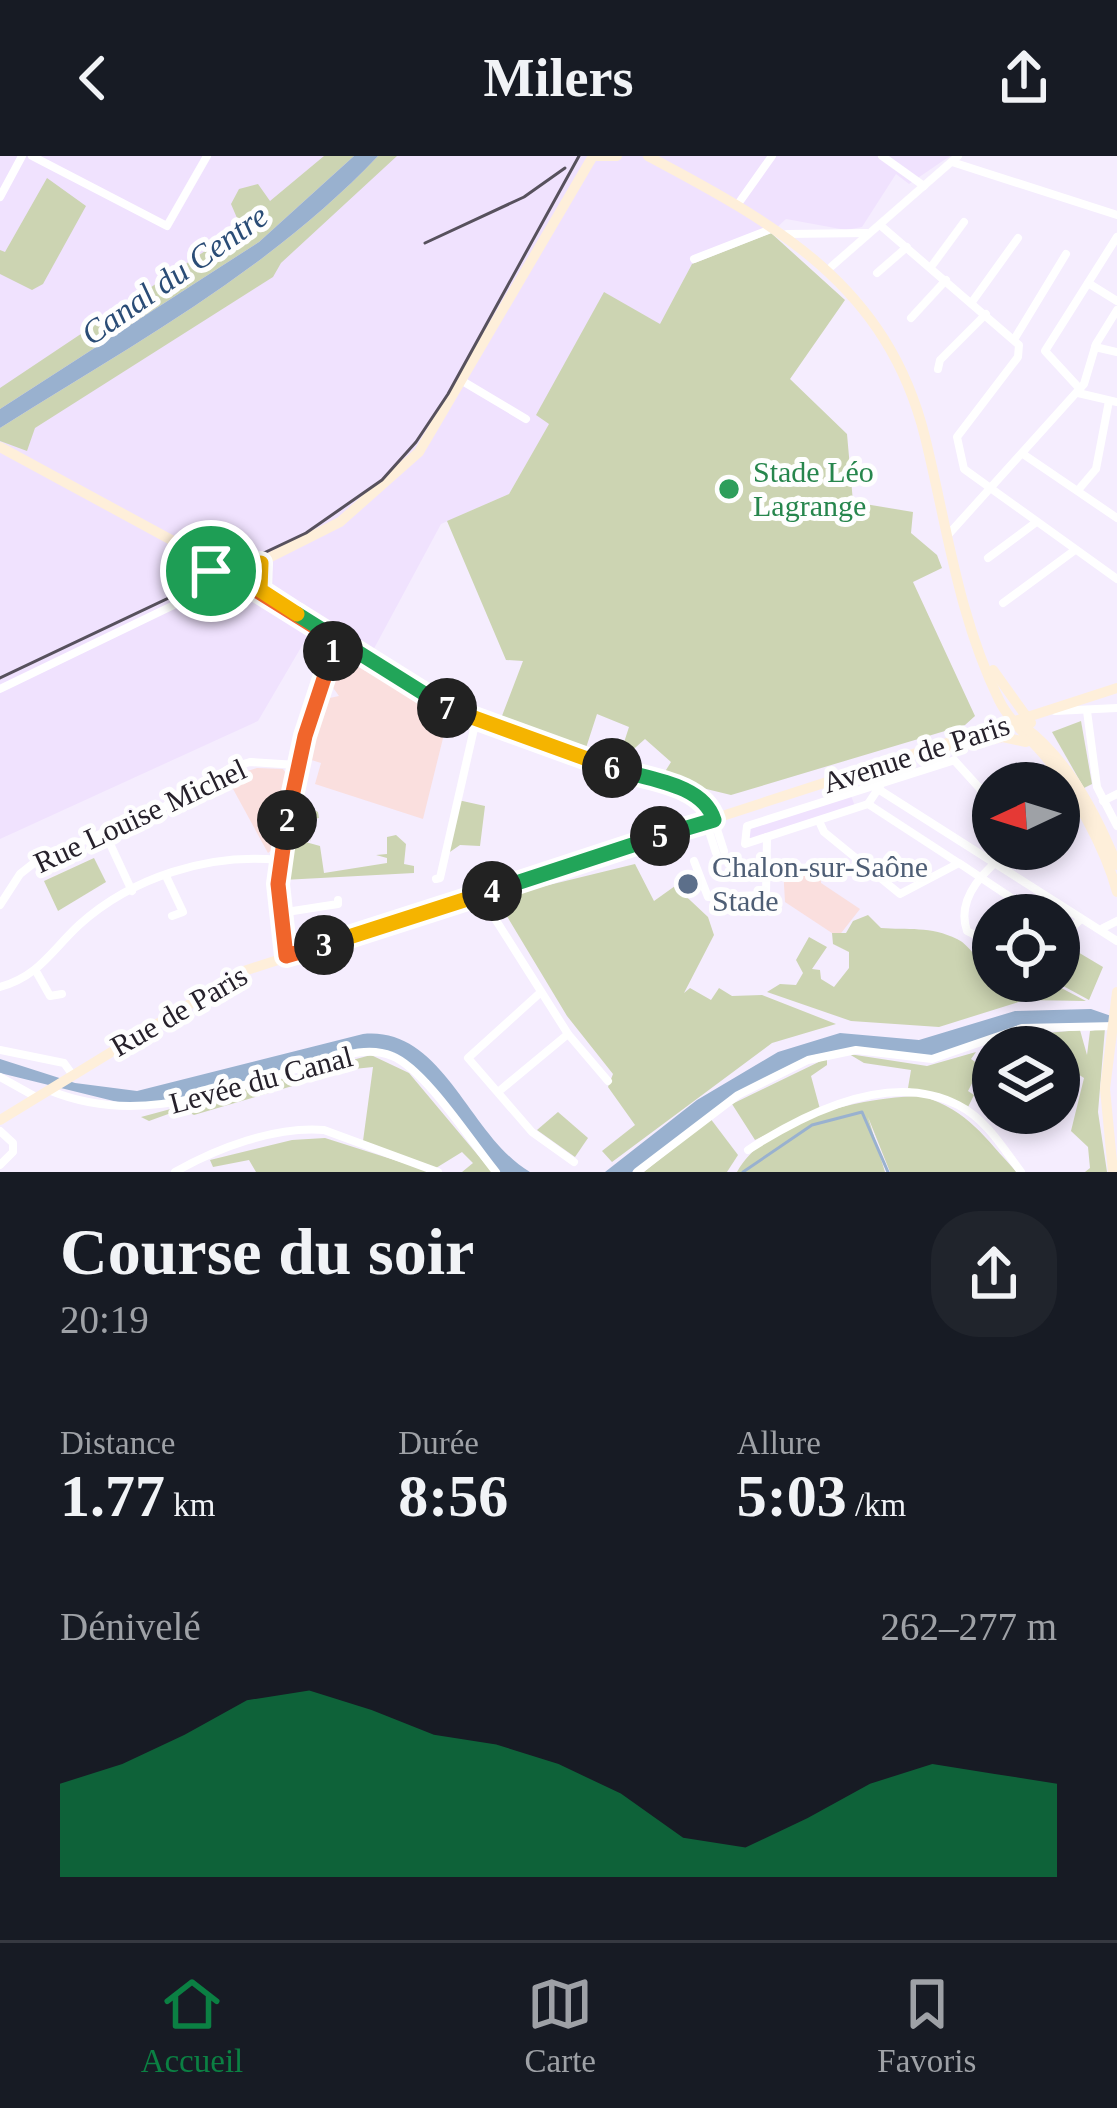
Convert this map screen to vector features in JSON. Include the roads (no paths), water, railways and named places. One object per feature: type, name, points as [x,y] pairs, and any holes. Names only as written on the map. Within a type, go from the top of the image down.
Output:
[{"type":"main road","points":[[235,575],[363,507],[419,452],[464,382],[560,205],[595,156],[617,156]]},
{"type":"main road","points":[[648,156],[787,234],[829,267],[873,322],[908,386],[925,436],[964,611],[1000,700],[1042,744],[1083,808],[1114,861],[1117,892]]},
{"type":"main road","points":[[0,447],[235,575],[339,642],[476,720],[699,796],[710,821]]},
{"type":"main road","points":[[260,590],[261,563]]},
{"type":"main road","points":[[984,658],[1019,720]]},
{"type":"main road","name":"Avenue de Paris","points":[[710,821],[1117,688]]},
{"type":"main road","points":[[988,729],[1000,700]]},
{"type":"main road","points":[[1042,744],[1054,710]]},
{"type":"main road","points":[[910,755],[1003,737],[1042,744]]},
{"type":"main road","name":"Rue de Paris","points":[[0,1120],[217,984],[286,956],[483,900],[710,821]]},
{"type":"main road","points":[[1113,1172],[1105,1113],[1117,992]]},
{"type":"street","points":[[0,197],[22,156]]},
{"type":"street","points":[[32,156],[167,226],[207,156]]},
{"type":"street","points":[[738,204],[772,156]]},
{"type":"street","points":[[882,156],[924,186]]},
{"type":"street","points":[[829,267],[955,159],[1117,215]]},
{"type":"street","points":[[931,267],[964,222]]},
{"type":"street","points":[[694,259],[773,225]]},
{"type":"street","points":[[787,234],[848,236],[877,228],[907,247],[1015,338]]},
{"type":"street","points":[[847,251],[848,236]]},
{"type":"street","points":[[1079,489],[1096,470],[1113,402],[1079,390],[1058,364],[1052,339],[1117,236]]},
{"type":"street","points":[[972,302],[1018,238]]},
{"type":"street","points":[[877,273],[907,247]]},
{"type":"street","points":[[1066,254],[1015,338],[1018,357],[957,437],[964,470],[1117,579]]},
{"type":"street","points":[[911,318],[946,280]]},
{"type":"street","points":[[1088,283],[1117,301]]},
{"type":"street","points":[[946,537],[1079,390],[1095,347],[1117,310]]},
{"type":"street","points":[[938,369],[940,360],[986,314]]},
{"type":"street","points":[[1095,347],[1117,352]]},
{"type":"street","points":[[464,382],[526,419]]},
{"type":"street","points":[[1023,454],[1117,518]]},
{"type":"street","points":[[988,558],[1035,523]]},
{"type":"street","points":[[1003,603],[1075,550]]},
{"type":"street","points":[[208,560],[209,588]]},
{"type":"street","points":[[0,689],[235,575]]},
{"type":"street","points":[[286,956],[279,860],[298,765],[339,642]]},
{"type":"street","points":[[1054,710],[1117,708]]},
{"type":"street","points":[[1087,711],[1103,801],[1117,826]]},
{"type":"street","points":[[436,879],[440,878],[476,720]]},
{"type":"street","points":[[880,786],[868,803],[745,844],[744,828],[955,760],[972,779]]},
{"type":"street","name":"Rue Louise Michel","points":[[0,905],[20,874],[39,859],[105,833],[241,764],[298,765]]},
{"type":"street","points":[[880,786],[972,848]]},
{"type":"street","points":[[1103,801],[1117,794]]},
{"type":"street","points":[[868,803],[1007,894]]},
{"type":"street","points":[[710,821],[720,852]]},
{"type":"street","points":[[819,821],[824,832],[904,896],[958,863]]},
{"type":"street","points":[[105,833],[132,891]]},
{"type":"street","points":[[694,861],[708,897],[768,892],[767,837]]},
{"type":"street","points":[[0,988],[37,974],[80,925],[132,891],[214,860],[279,860]]},
{"type":"street","points":[[974,894],[987,870]]},
{"type":"street","points":[[1005,870],[1081,919],[1112,930]]},
{"type":"street","points":[[166,876],[182,912],[172,916]]},
{"type":"street","points":[[280,914],[338,904],[338,900]]},
{"type":"street","points":[[483,900],[568,1034],[608,1081]]},
{"type":"street","points":[[972,901],[964,923],[972,934]]},
{"type":"street","points":[[37,974],[50,996],[62,994]]},
{"type":"street","points":[[542,992],[469,1053],[532,1132],[574,1162]]},
{"type":"street","points":[[637,1172],[738,1095],[808,1060],[856,1050],[932,1059],[1022,1028],[1114,1023]]},
{"type":"street","points":[[498,1092],[568,1034]]},
{"type":"street","points":[[0,1050],[64,1064],[71,1075]]},
{"type":"street","name":"Levée du Canal","points":[[46,1091],[99,1106],[146,1109],[347,1055],[384,1053],[398,1059],[428,1088],[496,1172]]},
{"type":"street","points":[[0,1077],[46,1091]]},
{"type":"street","points":[[748,1150],[830,1108],[898,1092],[935,1096],[975,1118],[1021,1172]]},
{"type":"street","points":[[175,1172],[226,1148],[305,1129],[324,1130],[438,1172]]},
{"type":"street","points":[[0,1165],[13,1152],[3,1132]]},
{"type":"water","points":[[354,156],[378,156],[292,235],[198,304],[0,428],[0,409],[259,242]]},
{"type":"water","points":[[1091,1009],[1117,1018],[1117,1024],[972,1026],[972,1045],[931,1057],[850,1048],[815,1055],[735,1094],[632,1172],[605,1172],[697,1100],[778,1052],[840,1033],[919,1040],[1015,1011]]},
{"type":"water","points":[[363,1034],[391,1036],[415,1047],[509,1156],[530,1172],[499,1172],[411,1068],[379,1050],[142,1108],[0,1073],[0,1059],[75,1083],[137,1091]]},
{"type":"waterway","points":[[743,1172],[812,1125],[862,1112],[888,1172]]},
{"type":"railway","points":[[0,678],[306,533],[382,480],[416,442],[448,394],[579,156]]},
{"type":"railway","points":[[425,243],[524,197],[565,168]]},
{"type":"place","name":"Stade Léo Lagrange","points":[[729,489]]},
{"type":"place","name":"Chalon-sur-Saône Stade","points":[[688,884]]},
{"type":"water label","name":"Canal du Centre","points":[[174,274]]}]
